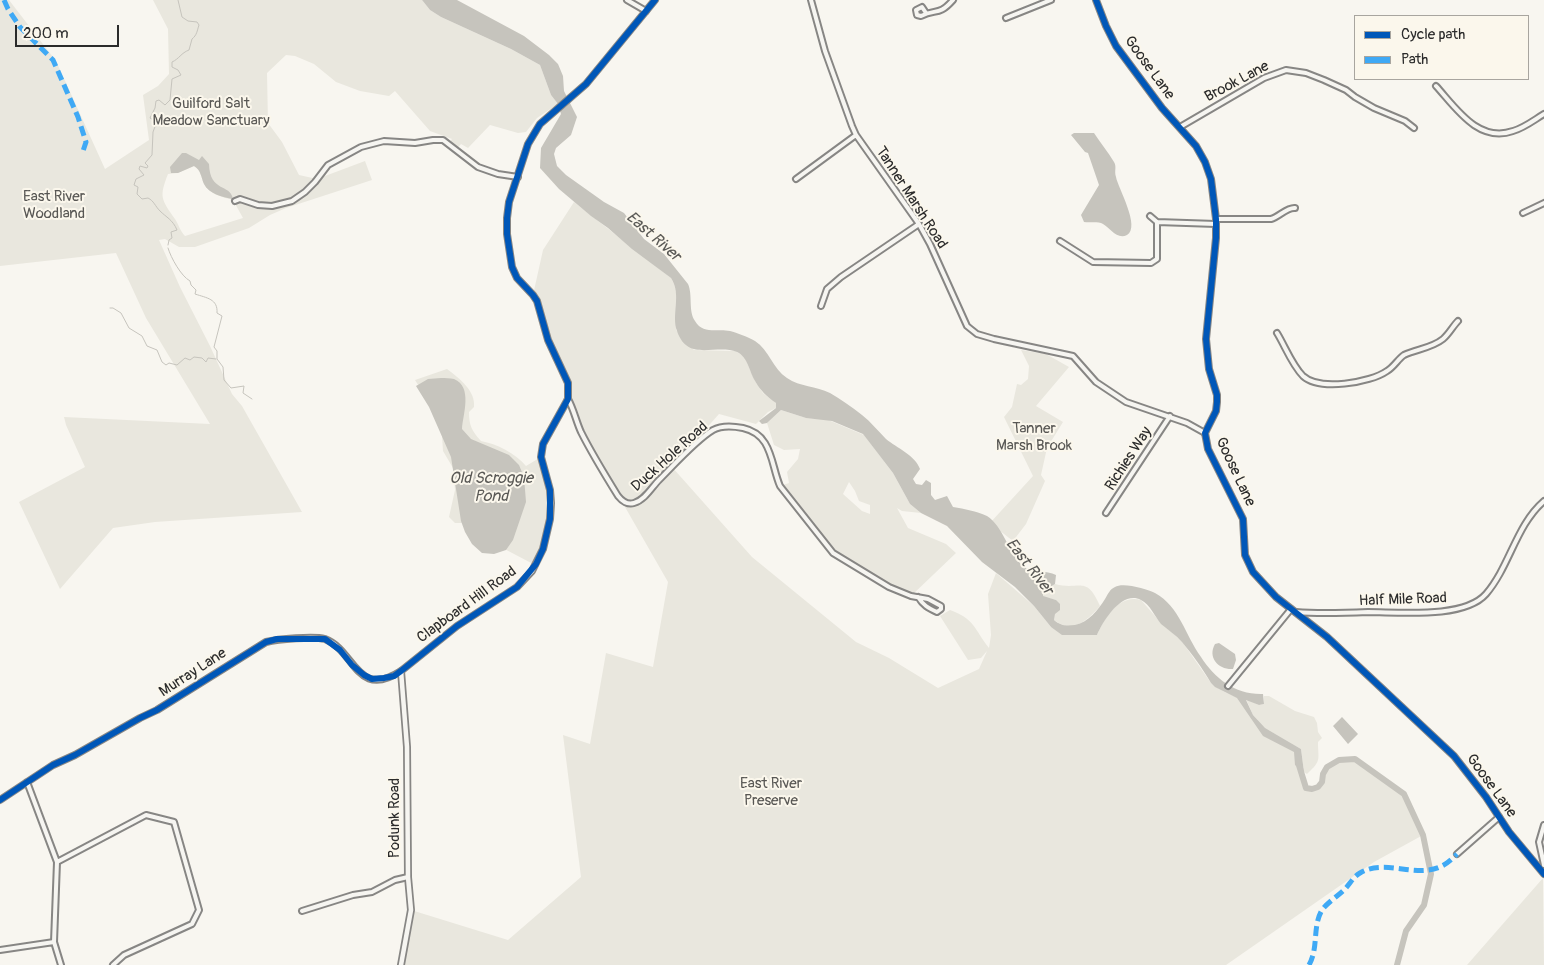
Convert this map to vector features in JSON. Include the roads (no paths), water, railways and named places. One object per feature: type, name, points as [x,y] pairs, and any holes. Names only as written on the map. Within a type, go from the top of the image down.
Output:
[{"type":"street","points":[[627,0],[646,11]]},
{"type":"street","points":[[568,400],[568,384],[548,340],[537,302],[517,278],[512,267],[507,234],[509,202],[528,144],[540,124],[571,98],[594,75],[655,0]]},
{"type":"street","name":"Tanner Marsh Road","points":[[811,0],[825,51],[847,117],[856,135],[919,224],[940,264],[967,326],[977,334],[994,339],[1073,356],[1096,382],[1126,402],[1170,416],[1205,433]]},
{"type":"street","points":[[926,14],[938,13],[953,0]]},
{"type":"street","points":[[1006,18],[1051,0]]},
{"type":"street","name":"Goose Lane","points":[[1096,0],[1116,46],[1162,108],[1180,127],[1206,162],[1211,179],[1216,222],[1216,257],[1206,339],[1209,369],[1217,395],[1217,402],[1216,411],[1205,433],[1208,449],[1243,518],[1244,548],[1248,564],[1271,592],[1327,637],[1454,756],[1526,854],[1544,874]]},
{"type":"street","name":"Brook Lane","points":[[1180,127],[1264,78],[1286,70],[1306,73],[1324,80],[1346,90],[1374,108],[1405,121],[1414,128]]},
{"type":"street","points":[[1436,86],[1469,122],[1487,132],[1502,133],[1515,131],[1544,114]]},
{"type":"street","points":[[796,179],[856,135]]},
{"type":"street","points":[[235,200],[240,199],[272,206],[292,201],[315,182],[328,165],[361,146],[384,141],[415,143],[443,140],[478,166],[498,174],[518,177]]},
{"type":"street","points":[[1523,213],[1544,203]]},
{"type":"street","points":[[1156,222],[1216,222],[1271,219],[1278,217],[1291,208],[1295,208]]},
{"type":"street","points":[[1060,242],[1093,262],[1151,263],[1157,259],[1156,222],[1150,216]]},
{"type":"street","points":[[821,306],[827,289],[841,277],[919,224]]},
{"type":"street","points":[[1277,333],[1302,375],[1310,381],[1318,383],[1343,384],[1362,382],[1387,372],[1403,356],[1443,339],[1458,321]]},
{"type":"street","name":"Duck Hole Road","points":[[568,400],[574,410],[580,430],[595,459],[618,496],[627,503],[633,503],[641,499],[676,463],[713,430],[722,426],[749,430],[765,443],[773,461],[774,474],[780,486],[833,553],[889,588],[937,602],[941,609],[937,612],[933,610],[922,604],[918,597]]},
{"type":"street","name":"Clapboard Hill Road","points":[[401,671],[457,626],[517,586],[536,564],[544,548],[550,518],[550,490],[541,457],[543,444],[568,400]]},
{"type":"street","name":"Richies Way","points":[[1106,514],[1170,416]]},
{"type":"street","name":"Half Mile Road","points":[[1293,611],[1327,614],[1433,612],[1473,604],[1486,594],[1502,569],[1527,520],[1544,501]]},
{"type":"street","points":[[1228,686],[1293,611]]},
{"type":"street","name":"Murray Lane","points":[[0,800],[53,765],[83,751],[157,710],[266,642],[277,639],[325,640],[340,650],[364,676],[384,678],[394,676],[401,671]]},
{"type":"street","name":"Podunk Road","points":[[400,965],[411,910],[408,877],[407,747],[401,671]]},
{"type":"street","points":[[27,782],[57,862],[54,942],[61,965]]},
{"type":"street","points":[[57,862],[146,815],[174,822],[199,910],[192,924],[124,955],[113,965]]},
{"type":"street","points":[[1458,854],[1499,817]]},
{"type":"street","points":[[1544,825],[1539,842],[1544,865]]},
{"type":"street","points":[[302,911],[353,895],[372,892],[395,880],[408,877]]},
{"type":"street","points":[[0,950],[54,942]]},
{"type":"water","points":[[422,0],[457,0],[524,36],[558,64],[563,76],[564,91],[577,117],[571,135],[556,148],[554,154],[557,166],[566,175],[604,202],[624,213],[644,239],[664,254],[688,284],[692,313],[698,325],[706,330],[730,331],[755,341],[764,349],[778,370],[787,378],[825,391],[838,398],[865,418],[886,439],[910,456],[920,469],[913,479],[916,484],[922,485],[926,480],[931,483],[931,495],[935,500],[947,496],[953,507],[979,513],[993,520],[1013,554],[1023,566],[1030,570],[1056,575],[1055,584],[1043,591],[1043,596],[1056,600],[1060,604],[1060,610],[1055,614],[1054,620],[1059,623],[1075,625],[1085,621],[1096,611],[1110,590],[1119,586],[1141,588],[1155,593],[1170,606],[1195,649],[1220,679],[1235,689],[1253,694],[1263,694],[1264,704],[1259,705],[1246,700],[1253,715],[1265,728],[1301,749],[1304,772],[1295,765],[1294,752],[1263,736],[1237,698],[1211,683],[1182,642],[1161,624],[1150,608],[1141,600],[1127,599],[1120,603],[1114,608],[1097,635],[1062,635],[1051,627],[1015,587],[982,562],[947,526],[921,513],[910,504],[893,473],[863,434],[832,421],[806,418],[781,410],[767,423],[762,424],[759,421],[776,408],[776,403],[759,387],[744,357],[737,352],[729,350],[703,350],[688,347],[682,341],[675,325],[676,291],[671,278],[591,216],[559,189],[540,168],[541,148],[561,114],[558,104],[551,95],[540,65],[511,49],[441,17],[430,10]]},
{"type":"water","points":[[1074,133],[1094,133],[1114,162],[1116,177],[1130,216],[1131,231],[1127,235],[1117,235],[1101,223],[1084,222],[1081,215],[1099,185],[1088,153],[1071,135]]},
{"type":"water","points":[[182,153],[186,153],[199,160],[202,156],[209,164],[210,173],[216,184],[228,191],[233,199],[212,193],[204,184],[194,166],[178,173],[171,173],[170,167]]},
{"type":"water","name":"Old Scroggie Pond","points":[[428,379],[454,379],[463,388],[465,401],[462,429],[471,439],[509,455],[519,465],[524,477],[526,502],[513,540],[506,550],[494,554],[482,553],[472,544],[465,532],[461,521],[451,457],[429,407],[416,386]]},
{"type":"water","points":[[1219,643],[1235,654],[1236,660],[1233,669],[1219,665],[1213,658],[1212,654],[1215,644]]},
{"type":"water","points":[[1342,717],[1358,734],[1348,744],[1333,726]]},
{"type":"waterway","points":[[168,245],[169,240],[172,238],[171,232],[177,230],[152,201],[148,198],[142,199],[137,194],[138,187],[134,185],[136,179],[144,175],[139,169],[140,166],[147,168],[148,166],[145,163],[152,155],[153,132],[156,124],[150,118],[156,101],[159,100],[165,105],[170,100],[172,79],[181,75],[178,70],[172,67],[172,62],[189,50],[199,25],[197,22],[188,21],[182,17],[178,0]]},
{"type":"waterway","points":[[168,248],[171,257],[196,290],[195,294],[214,302],[217,313],[222,316],[214,347],[217,351],[217,359],[223,367],[224,380],[231,388],[244,386],[243,393],[252,399]]},
{"type":"waterway","points":[[110,308],[121,313],[129,328],[142,336],[147,346],[157,350],[162,362],[166,365],[169,363],[177,365],[185,358],[190,360],[194,357],[202,358],[206,362],[208,358],[216,359]]},
{"type":"waterway","name":"East River","points":[[1298,762],[1306,788],[1318,787],[1322,782],[1323,774],[1327,767],[1339,760],[1355,759],[1404,794],[1423,835],[1431,874],[1424,905],[1406,931],[1397,965]]},
{"type":"park label","name":"Guilford Salt Meadow Sanctuary","points":[[211,112]]},
{"type":"park label","name":"East River Woodland","points":[[54,206]]},
{"type":"park label","name":"Tanner Marsh Brook","points":[[1034,438]]},
{"type":"park label","name":"East River Preserve","points":[[771,792]]}]
